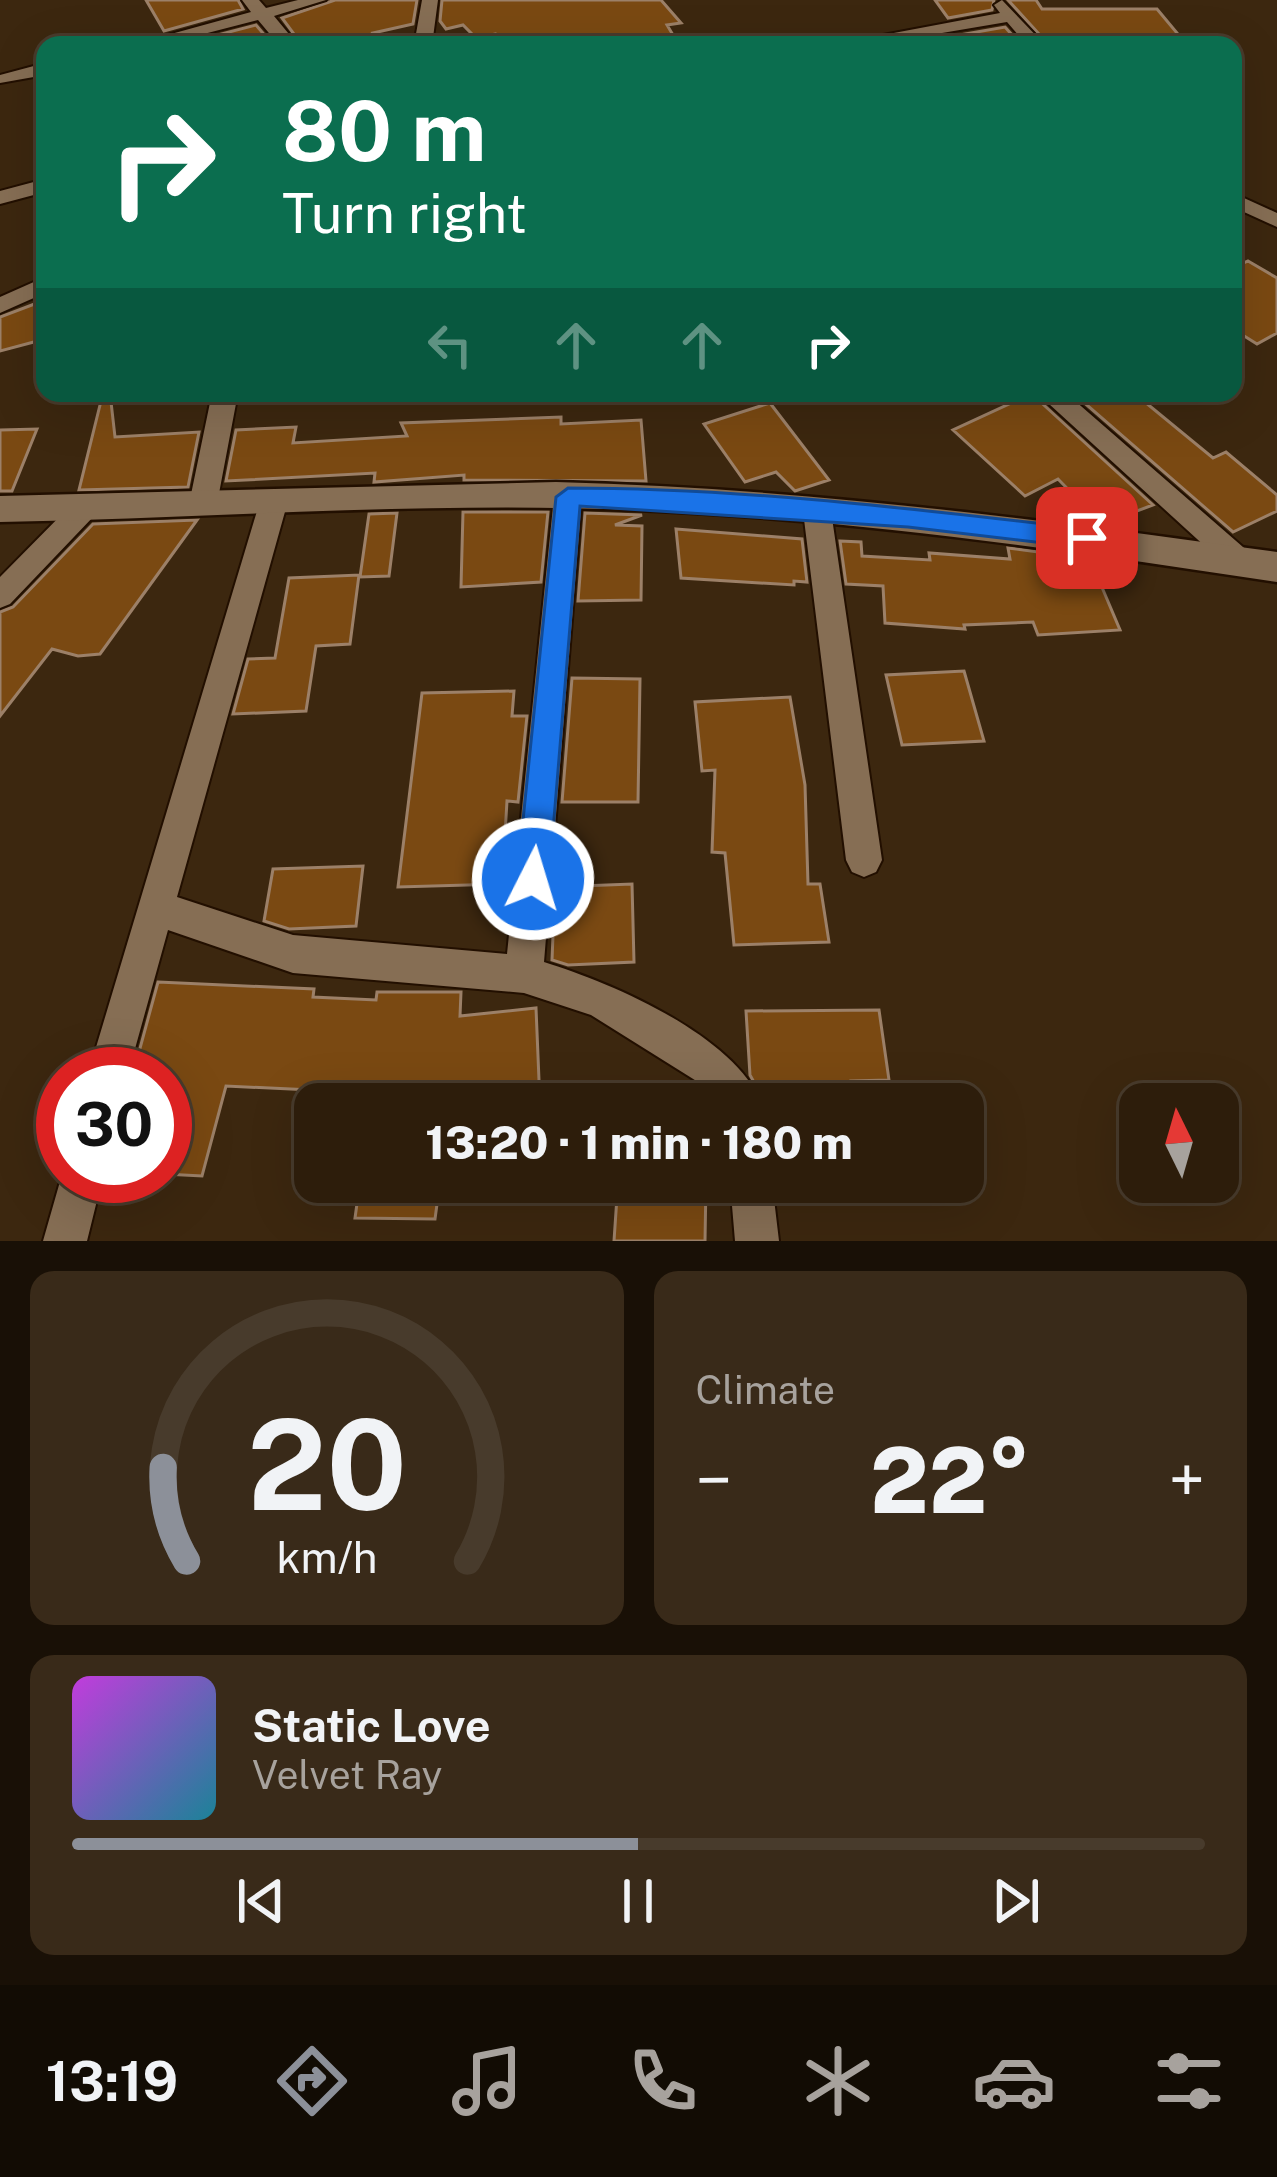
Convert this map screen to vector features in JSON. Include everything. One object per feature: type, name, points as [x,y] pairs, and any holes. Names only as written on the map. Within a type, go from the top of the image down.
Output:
[{"type":"street","points":[[187,36],[256,7],[318,0]]},
{"type":"street","points":[[424,36],[430,0]]},
{"type":"street","points":[[999,0],[1029,36]]},
{"type":"street","points":[[256,7],[281,36]]},
{"type":"street","points":[[892,36],[1012,16]]},
{"type":"street","points":[[6,79],[36,71]]},
{"type":"street","points":[[0,198],[36,188]]},
{"type":"street","points":[[1242,204],[1277,221]]},
{"type":"street","points":[[0,277],[7,303],[36,288]]},
{"type":"street","points":[[203,504],[223,402]]},
{"type":"street","points":[[1060,402],[1240,562]]},
{"type":"street","points":[[524,974],[568,497]]},
{"type":"street","points":[[0,508],[634,497],[1030,530],[1277,567]]},
{"type":"street","points":[[115,1047],[274,501]]},
{"type":"street","points":[[0,596],[84,509]]},
{"type":"street","points":[[818,511],[864,860]]},
{"type":"street","points":[[153,907],[293,954],[524,974],[601,999],[729,1083]]},
{"type":"street","points":[[65,1241],[75,1203]]},
{"type":"street","points":[[754,1203],[757,1241]]},
{"type":"building","points":[[146,0],[238,0],[243,9],[164,31]]},
{"type":"building","points":[[335,0],[417,0],[413,24],[373,33],[375,36],[295,36],[282,18]]},
{"type":"building","points":[[442,0],[661,0],[681,23],[667,25],[674,36],[474,36],[463,25],[446,29],[440,21]]},
{"type":"building","points":[[935,0],[994,0],[992,10],[948,18]]},
{"type":"building","points":[[1008,0],[1036,0],[1042,9],[1157,9],[1180,36],[1041,36]]},
{"type":"building","points":[[256,25],[265,36],[214,36]]},
{"type":"building","points":[[1005,27],[1013,36],[960,36]]},
{"type":"building","points":[[1248,261],[1277,278],[1277,333],[1257,344],[1242,335],[1242,264]]},
{"type":"building","points":[[36,303],[36,341],[0,351],[0,317]]},
{"type":"building","points":[[101,402],[111,402],[115,437],[199,432],[188,487],[79,490]]},
{"type":"building","points":[[1014,402],[1041,402],[1153,505],[1102,524],[1058,479],[1025,496],[953,430]]},
{"type":"building","points":[[1083,402],[1145,402],[1213,458],[1226,452],[1277,495],[1277,511],[1233,532]]},
{"type":"building","points":[[770,403],[829,480],[795,491],[776,472],[745,482],[704,424]]},
{"type":"building","points":[[561,417],[561,424],[641,420],[646,481],[464,480],[464,475],[374,482],[375,473],[226,481],[236,430],[296,427],[293,443],[407,436],[401,423]]},
{"type":"building","points":[[37,429],[12,491],[0,491],[0,430]]},
{"type":"building","points":[[463,512],[548,512],[541,582],[461,587]]},
{"type":"building","points":[[397,513],[389,576],[360,577],[369,514]]},
{"type":"building","points":[[585,513],[642,515],[615,525],[642,526],[641,600],[578,601]]},
{"type":"building","points":[[197,520],[100,654],[78,656],[52,649],[0,716],[0,612],[13,607],[93,524]]},
{"type":"building","points":[[676,529],[802,539],[807,582],[681,578]]},
{"type":"building","points":[[840,541],[861,542],[862,556],[930,560],[929,553],[1010,559],[1008,548],[1090,559],[1120,630],[1038,635],[1033,622],[964,625],[965,629],[885,623],[883,586],[846,584]]},
{"type":"building","points":[[359,575],[350,644],[316,646],[306,711],[233,714],[248,659],[275,658],[289,578]]},
{"type":"building","points":[[964,671],[984,741],[902,745],[886,675]]},
{"type":"building","points":[[572,678],[640,679],[638,802],[562,802]]},
{"type":"building","points":[[514,691],[512,716],[527,716],[518,802],[507,801],[502,884],[398,887],[422,693]]},
{"type":"building","points":[[790,697],[805,785],[808,884],[820,884],[829,942],[734,945],[725,853],[712,852],[715,770],[702,771],[695,702]]},
{"type":"building","points":[[363,866],[356,926],[289,929],[264,921],[273,869]]},
{"type":"building","points":[[632,884],[634,962],[568,965],[552,960],[555,887]]},
{"type":"building","points":[[158,982],[314,989],[313,997],[376,1000],[377,992],[461,992],[460,1016],[536,1008],[539,1083],[294,1083],[294,1089],[226,1086],[202,1176],[192,1175],[192,1047],[140,1047]]},
{"type":"building","points":[[879,1010],[889,1080],[754,1083],[746,1011]]},
{"type":"building","points":[[357,1203],[437,1203],[435,1219],[355,1218]]},
{"type":"building","points":[[617,1203],[706,1203],[705,1241],[614,1241]]},
{"type":"route","points":[[533,879],[568,497],[634,497],[908,518],[1087,538]]}]
